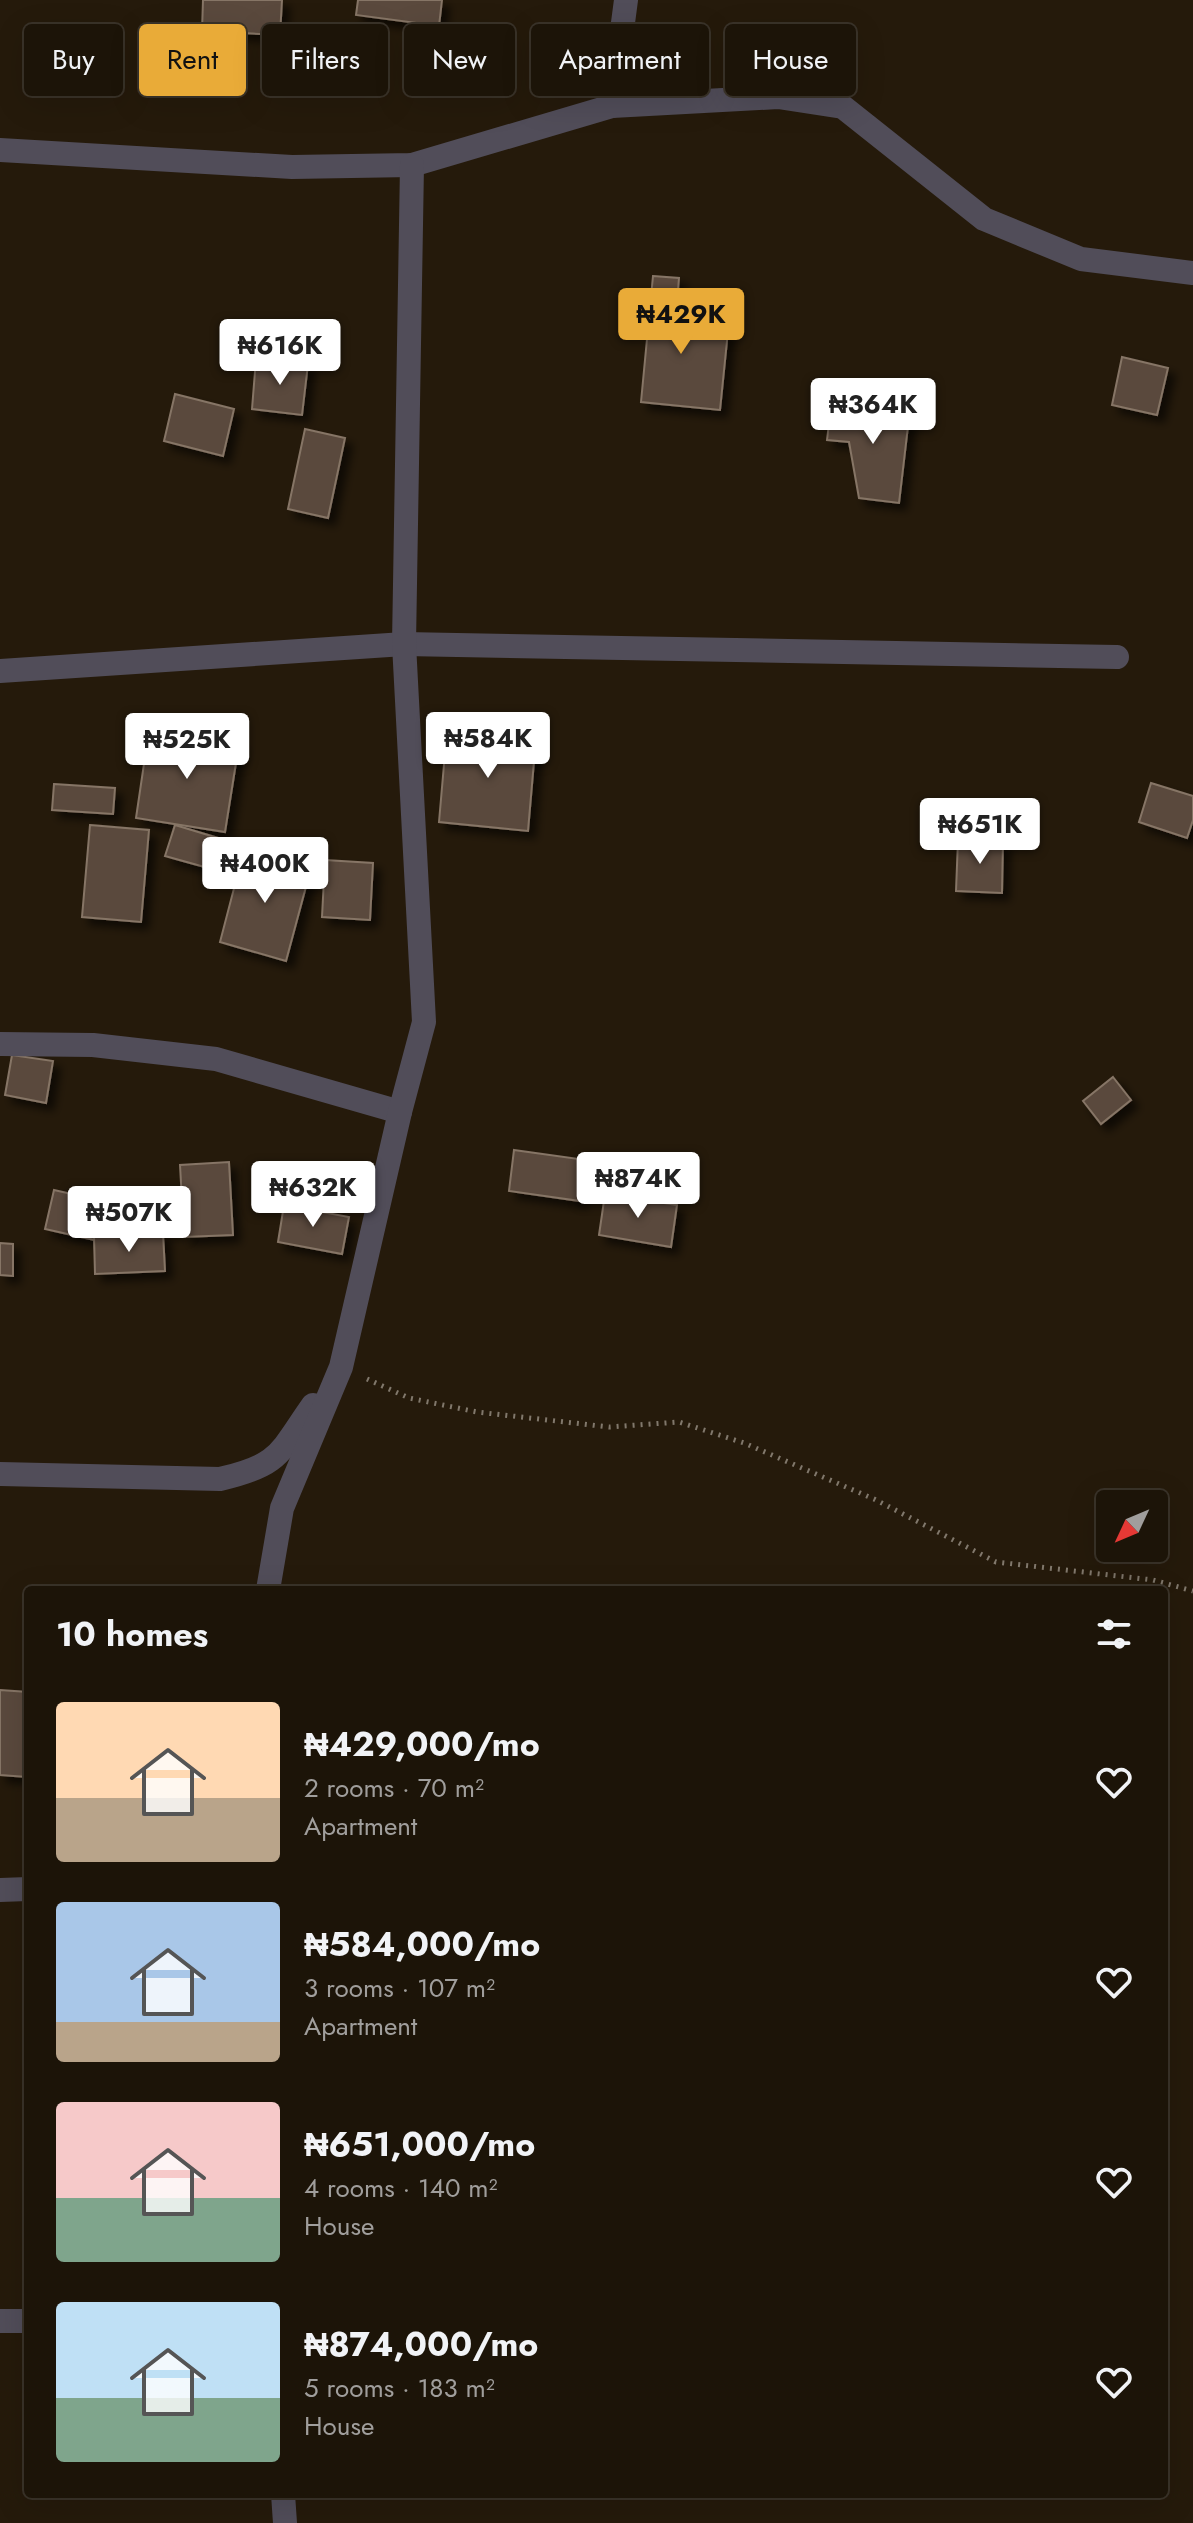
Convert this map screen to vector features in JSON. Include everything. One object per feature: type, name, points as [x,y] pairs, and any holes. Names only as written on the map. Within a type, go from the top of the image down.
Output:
[{"type":"street","points":[[612,106],[626,0]]},
{"type":"street","points":[[0,150],[292,167],[412,165],[612,106],[778,97],[843,107],[984,219],[1081,259],[1193,273]]},
{"type":"street","points":[[269,1586],[282,1508],[341,1367],[424,1022],[404,644],[412,165]]},
{"type":"street","points":[[0,671],[404,644],[1117,657]]},
{"type":"street","points":[[0,1044],[93,1045],[216,1059],[400,1112]]},
{"type":"street","points":[[0,1474],[220,1479],[256,1471],[285,1449],[341,1367]]},
{"type":"street","points":[[0,1890],[24,1889]]},
{"type":"street","points":[[0,2321],[24,2321]]},
{"type":"street","points":[[283,2498],[285,2523]]},
{"type":"path","points":[[341,1367],[409,1398],[477,1412],[609,1427],[679,1422],[744,1443],[874,1499],[996,1562],[1153,1580],[1193,1591]]},
{"type":"building","points":[[203,0],[282,0],[281,24],[262,24],[262,34],[246,33],[246,24],[202,24]]},
{"type":"building","points":[[358,0],[442,0],[439,24],[356,15]]},
{"type":"building","points":[[653,276],[679,278],[675,326],[728,331],[720,410],[641,402]]},
{"type":"building","points":[[1122,357],[1168,368],[1157,415],[1112,405]]},
{"type":"building","points":[[256,359],[308,364],[302,415],[252,409]]},
{"type":"building","points":[[175,394],[234,409],[223,456],[164,441]]},
{"type":"building","points":[[832,399],[910,409],[899,503],[859,498],[849,442],[827,440]]},
{"type":"building","points":[[305,429],[345,438],[328,518],[288,509]]},
{"type":"building","points":[[149,730],[239,744],[225,832],[136,818]]},
{"type":"building","points":[[447,730],[536,738],[528,831],[439,822]]},
{"type":"building","points":[[1151,783],[1193,796],[1193,820],[1187,838],[1139,822]]},
{"type":"building","points":[[54,784],[115,788],[113,814],[52,810]]},
{"type":"building","points":[[90,825],[149,830],[141,922],[82,917]]},
{"type":"building","points":[[175,825],[228,841],[219,871],[165,856]]},
{"type":"building","points":[[958,840],[1003,841],[1002,893],[956,891]]},
{"type":"building","points":[[244,850],[311,868],[286,961],[220,942]]},
{"type":"building","points":[[325,860],[373,863],[370,920],[322,917]]},
{"type":"building","points":[[12,1055],[53,1061],[46,1103],[5,1095]]},
{"type":"building","points":[[1113,1077],[1131,1100],[1101,1124],[1083,1101]]},
{"type":"building","points":[[514,1150],[586,1160],[580,1201],[509,1191]]},
{"type":"building","points":[[229,1162],[233,1235],[184,1237],[180,1165]]},
{"type":"building","points":[[54,1190],[107,1202],[99,1241],[45,1229]]},
{"type":"building","points":[[605,1194],[677,1205],[671,1247],[599,1235]]},
{"type":"building","points":[[284,1205],[349,1217],[342,1254],[278,1242]]},
{"type":"building","points":[[163,1233],[165,1271],[95,1274],[94,1236]]},
{"type":"building","points":[[0,1243],[13,1244],[13,1276],[0,1275]]},
{"type":"building","points":[[0,1690],[24,1692],[24,1777],[0,1775]]}]
